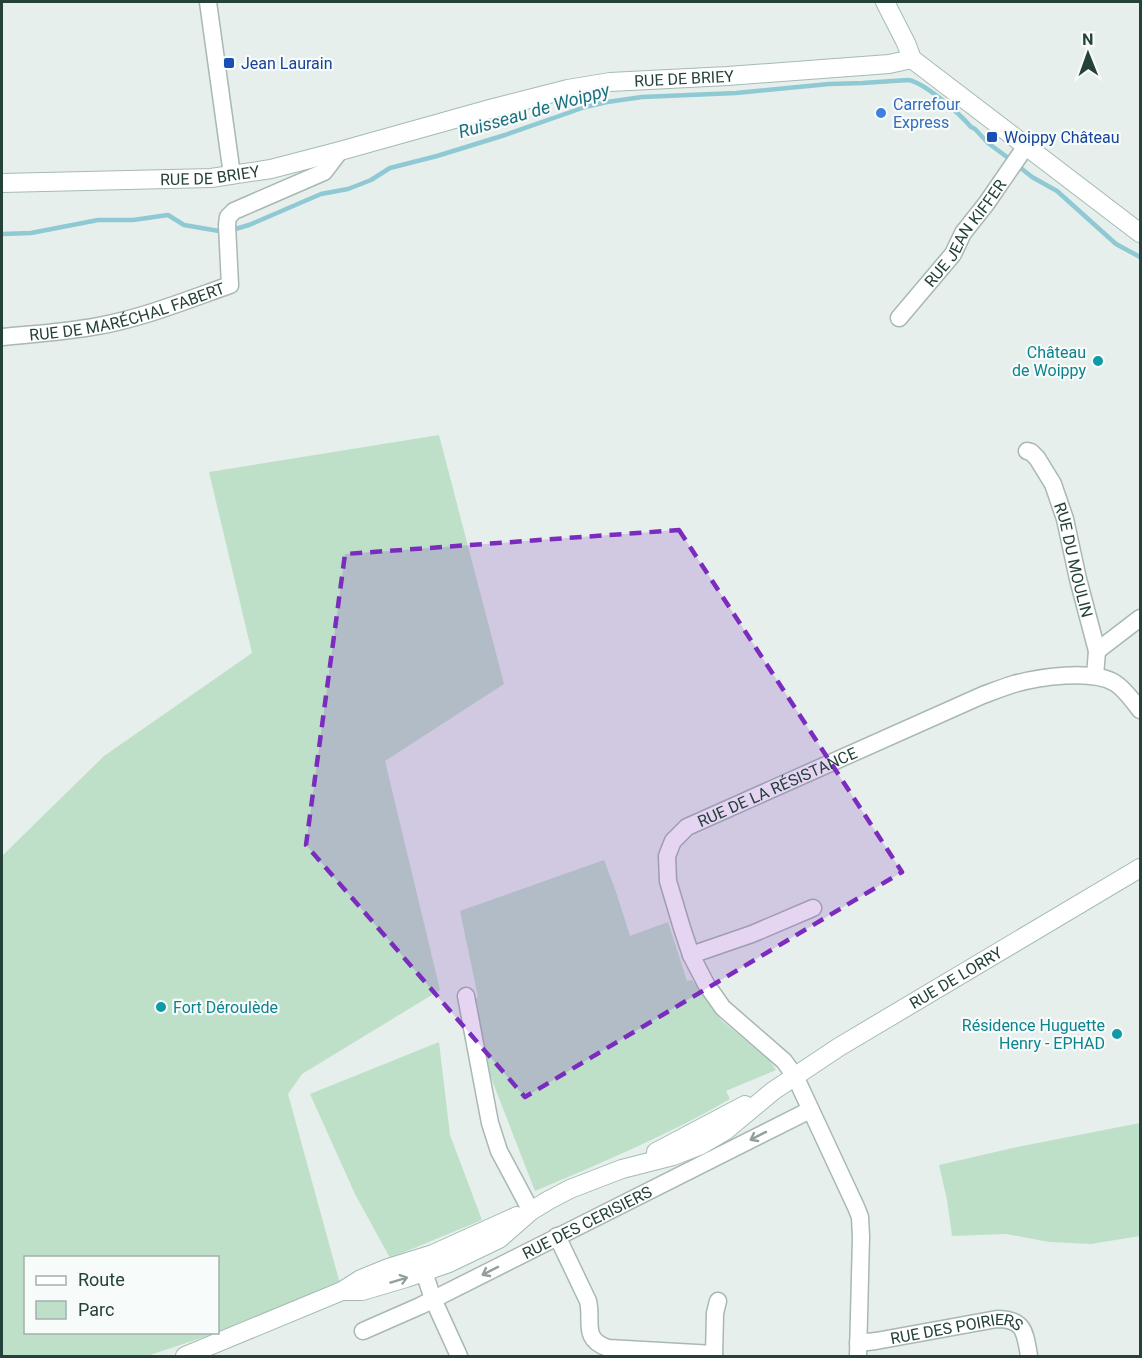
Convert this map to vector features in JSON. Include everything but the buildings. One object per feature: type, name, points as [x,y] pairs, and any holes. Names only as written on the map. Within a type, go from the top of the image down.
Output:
[{"type":"street","points":[[208,2],[232,175]]},
{"type":"street","points":[[885,2],[912,59],[1140,233]]},
{"type":"street","name":"RUE DE BRIEY","points":[[2,183],[210,178],[271,169],[490,109],[592,84],[890,64],[912,59]]},
{"type":"street","name":"RUE JEAN KIFFER","points":[[899,318],[953,254],[963,233],[1026,146]]},
{"type":"street","name":"RUE DE MARÉCHAL FABERT","points":[[2,337],[98,326],[145,314],[230,285],[228,217],[234,211],[324,172],[340,151]]},
{"type":"street","name":"RUE DU MOULIN","points":[[1027,451],[1037,458],[1056,491],[1065,519],[1097,651],[1095,676]]},
{"type":"street","points":[[1097,651],[1140,618]]},
{"type":"street","name":"RUE DE LA RÉSISTANCE","points":[[858,1350],[860,1217],[795,1076],[784,1061],[723,1008],[706,984],[691,955],[668,881],[667,856],[673,841],[687,827],[984,695],[1015,684],[1069,675],[1095,676],[1115,683],[1140,710]]},
{"type":"street","name":"RUE DE LORRY","points":[[185,1356],[342,1291],[388,1268],[422,1265],[501,1222],[531,1211],[570,1189],[622,1169],[679,1140],[773,1091],[839,1047],[1140,868]]},
{"type":"street","points":[[691,955],[752,934],[813,908]]},
{"type":"street","points":[[466,996],[489,1120],[499,1151],[531,1211]]},
{"type":"street","name":"RUE DES CERISIERS","points":[[363,1331],[434,1299],[810,1110]]},
{"type":"street","points":[[557,1236],[588,1301],[589,1329],[592,1339],[608,1348],[714,1355],[715,1312],[718,1301]]},
{"type":"street","points":[[422,1265],[459,1356]]},
{"type":"street","name":"RUE DES POIRIERS","points":[[858,1350],[876,1341],[997,1319],[1010,1319],[1021,1325],[1029,1356]]},
{"type":"highlighted area","points":[[679,530],[902,872],[525,1097],[306,845],[345,554]]},
{"type":"green space","points":[[439,435],[504,684],[385,761],[440,990],[302,1074],[288,1094],[342,1291],[219,1332],[219,1256],[24,1256],[24,1334],[213,1334],[147,1356],[2,1356],[2,856],[104,756],[252,653],[209,472]]},
{"type":"green space","points":[[604,860],[630,936],[668,922],[687,981],[692,980],[721,1020],[769,1060],[776,1070],[726,1091],[730,1099],[683,1125],[535,1191],[483,1057],[472,1000],[478,997],[460,911]]},
{"type":"green space","points":[[439,1042],[450,1135],[482,1220],[390,1258],[355,1194],[310,1094]]},
{"type":"green space","points":[[1140,1123],[1140,1236],[1091,1244],[1049,1242],[1006,1234],[952,1236],[939,1165]]},
{"type":"waterway","name":"Ruisseau de Woippy","points":[[2,234],[31,233],[98,220],[133,220],[168,215],[184,225],[225,232],[249,225],[321,194],[348,189],[371,180],[390,168],[505,135],[585,107],[642,97],[736,93],[829,84],[908,80],[923,86],[941,99],[988,143],[1011,160]]},
{"type":"waterway","name":"Ruisseau de Woippy","points":[[1017,165],[1032,177],[1057,191],[1116,244],[1140,257]]},
{"type":"place","name":"Jean Laurain","points":[[229,63]]},
{"type":"place","name":"Carrefour Express","points":[[881,113]]},
{"type":"place","name":"Woippy Château","points":[[992,137]]},
{"type":"place","name":"Château de Woippy","points":[[1098,361]]},
{"type":"place","name":"Fort Déroulède","points":[[161,1007]]},
{"type":"place","name":"Résidence Huguette Henry - EPHAD","points":[[1117,1034]]}]
